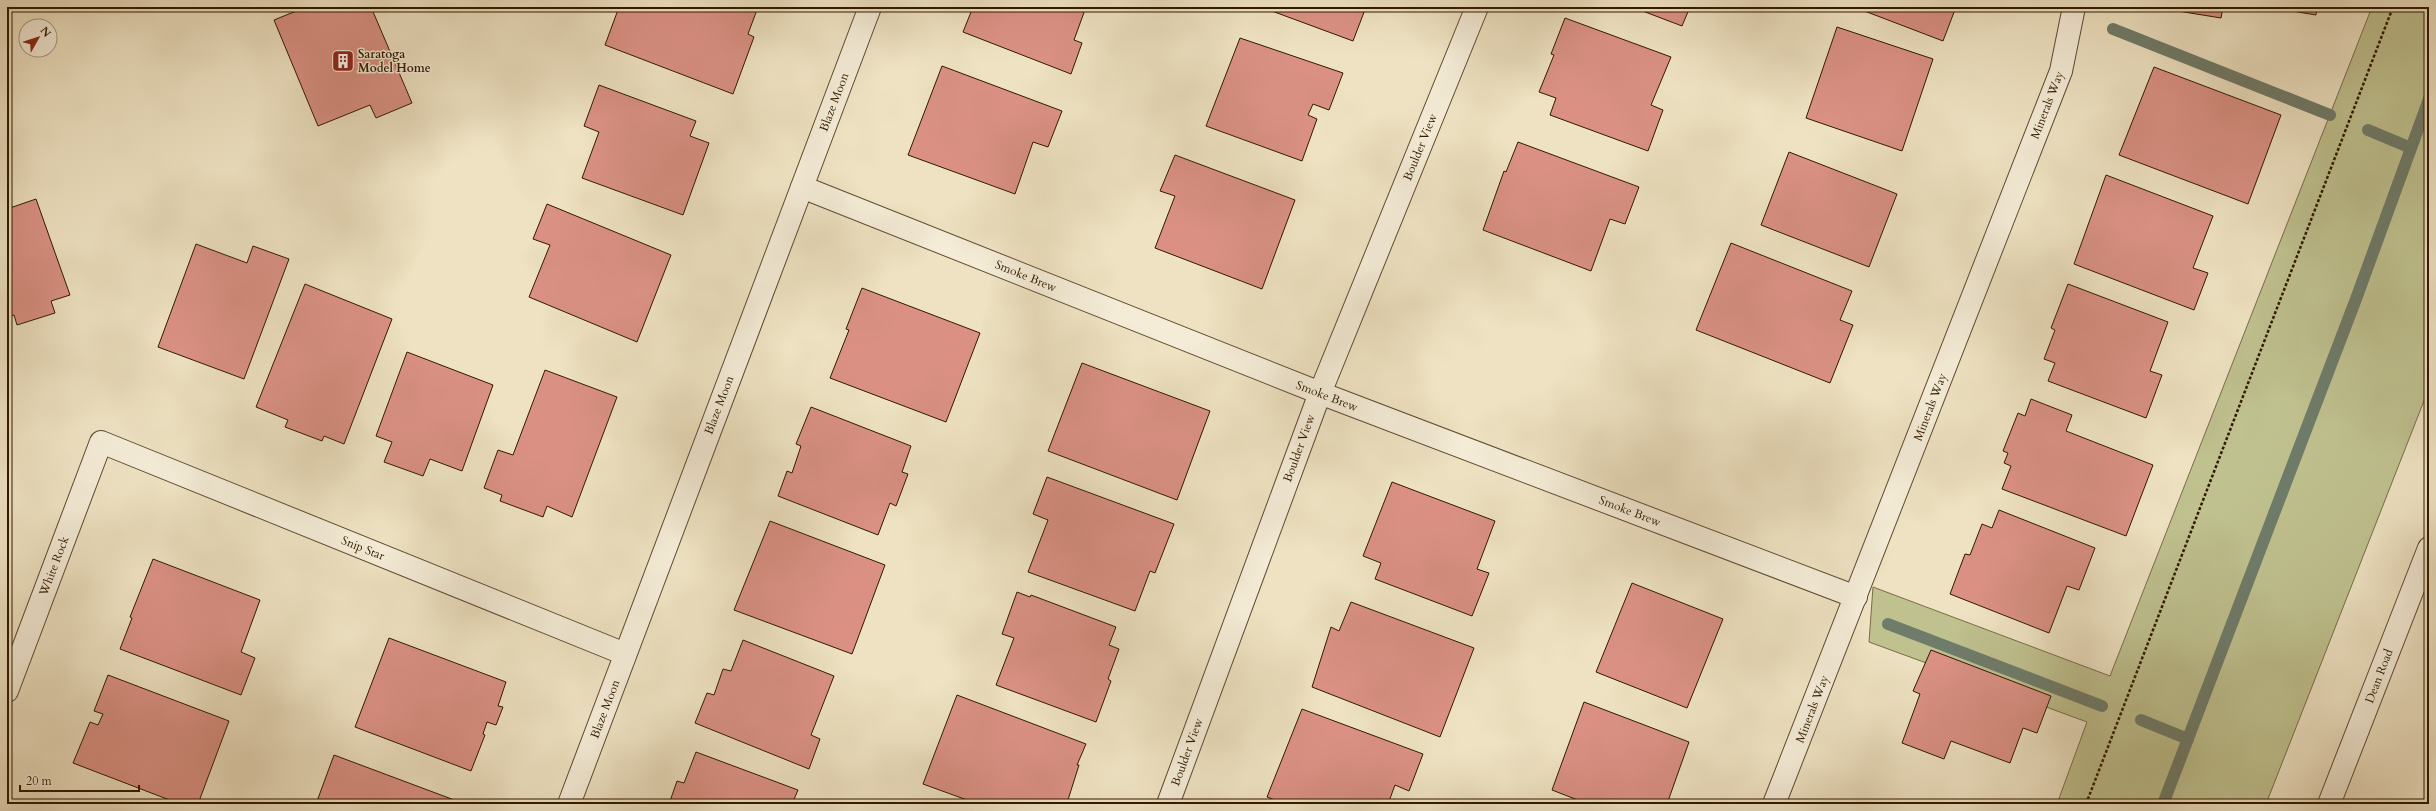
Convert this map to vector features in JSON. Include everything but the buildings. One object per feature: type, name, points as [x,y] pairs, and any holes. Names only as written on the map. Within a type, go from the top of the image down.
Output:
[{"type":"street","name":"Blaze Moon","points":[[568,804],[870,7]]},
{"type":"street","name":"Boulder View","points":[[1168,804],[1320,393],[1477,7]]},
{"type":"street","name":"Minerals Way","points":[[1774,804],[2061,71],[2074,7]]},
{"type":"street","name":"Smoke Brew","points":[[802,187],[1320,393],[1856,597]]},
{"type":"street","name":"Snip Star","points":[[101,442],[625,654]]},
{"type":"street","name":"White Rock","points":[[7,691],[101,442]]},
{"type":"street","name":"Dean Road","points":[[2329,804],[2429,548]]},
{"type":"path","points":[[2086,804],[2394,7]]},
{"type":"green space","points":[[2372,7],[2429,7],[2429,388],[2266,804],[2057,804],[2087,722],[1869,642],[1873,587],[2110,676]]},
{"type":"waterway","points":[[2113,29],[2330,115]]},
{"type":"waterway","points":[[2163,804],[2356,299],[2429,99]]},
{"type":"waterway","points":[[2368,130],[2411,148]]},
{"type":"waterway","points":[[1888,624],[2102,706]]},
{"type":"waterway","points":[[2141,720],[2188,739]]},
{"type":"place","name":"Saratoga Model Home","points":[[343,61]]}]
